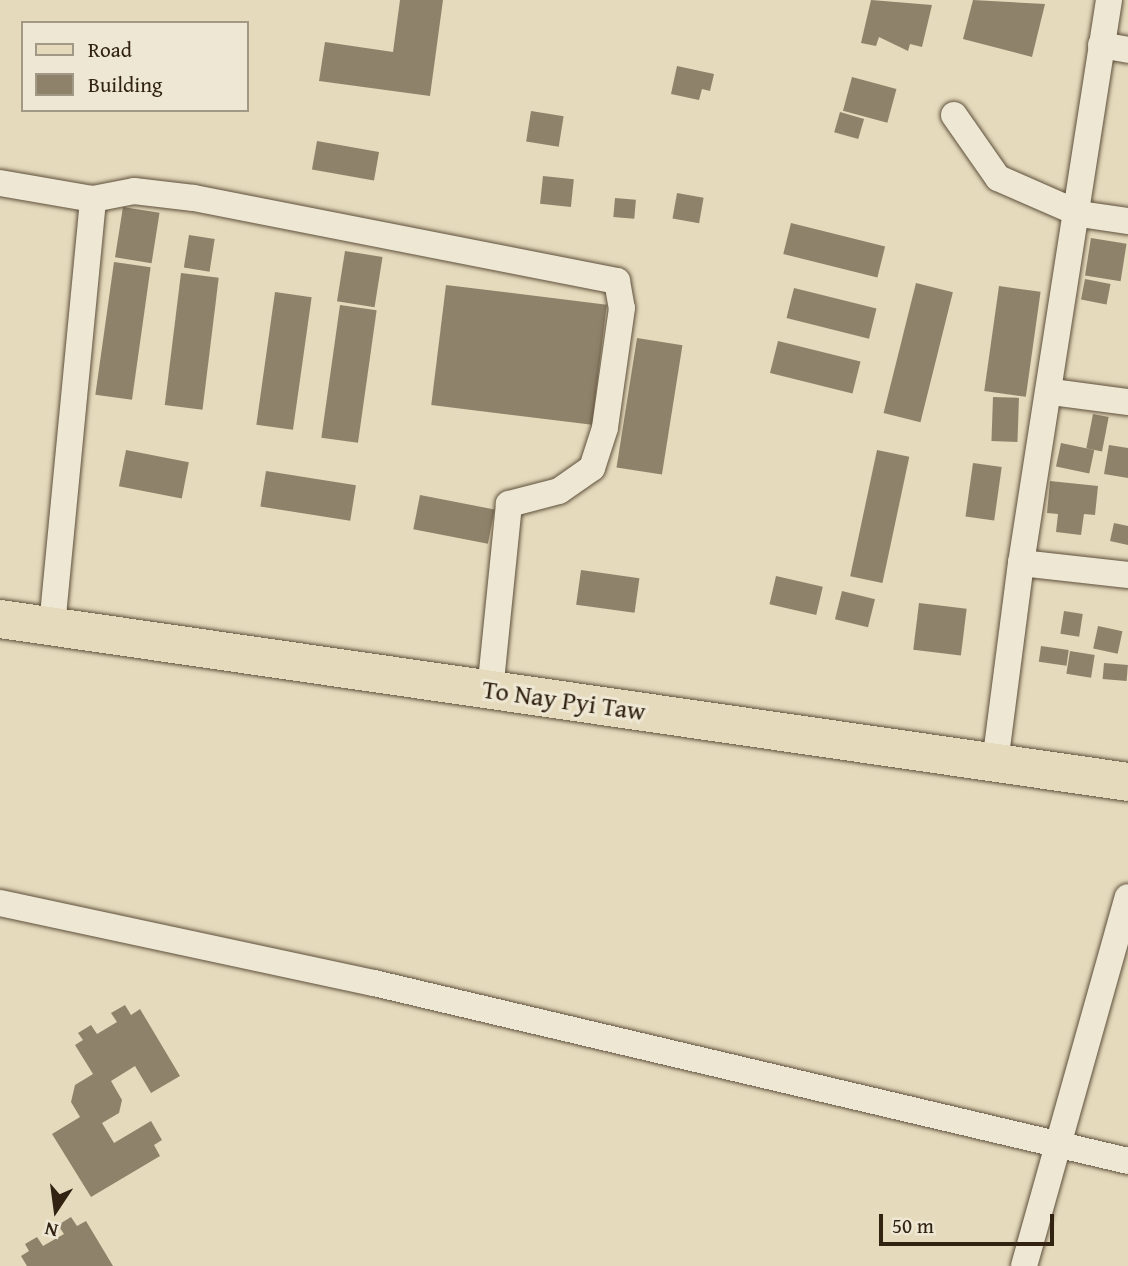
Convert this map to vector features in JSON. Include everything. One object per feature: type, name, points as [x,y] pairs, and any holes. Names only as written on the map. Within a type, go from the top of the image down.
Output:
[{"type":"main road","name":"To Nay Pyi Taw","points":[[0,619],[1128,782]]},
{"type":"street","points":[[995,762],[1021,563],[1080,214],[1109,0]]},
{"type":"street","points":[[1101,45],[1128,50]]},
{"type":"street","points":[[954,115],[998,178],[1080,214],[1128,222]]},
{"type":"street","points":[[0,183],[93,199],[134,191],[194,198],[617,281],[620,321],[605,428],[592,468],[559,491],[509,504],[490,690]]},
{"type":"street","points":[[51,626],[93,199]]},
{"type":"street","points":[[1052,392],[1128,402]]},
{"type":"street","points":[[1021,563],[1128,575]]},
{"type":"street","points":[[1024,1266],[1128,897]]},
{"type":"street","points":[[2,912],[1058,1143],[1128,1161]]},
{"type":"building","points":[[400,0],[443,0],[430,96],[319,81],[325,42],[393,52]]},
{"type":"building","points":[[871,0],[932,5],[922,47],[910,44],[908,51],[879,37],[876,46],[861,43]]},
{"type":"building","points":[[973,0],[1045,4],[1032,57],[963,39]]},
{"type":"building","points":[[677,66],[714,74],[710,91],[702,89],[699,100],[671,94]]},
{"type":"building","points":[[852,77],[896,89],[887,123],[843,111]]},
{"type":"building","points":[[531,111],[564,116],[559,147],[526,142]]},
{"type":"building","points":[[840,112],[864,119],[858,139],[834,132]]},
{"type":"building","points":[[317,141],[379,152],[374,180],[312,170]]},
{"type":"building","points":[[543,176],[574,179],[571,207],[540,204]]},
{"type":"building","points":[[677,193],[704,198],[699,223],[672,219]]},
{"type":"building","points":[[615,198],[636,200],[634,219],[613,217]]},
{"type":"building","points":[[123,207],[160,213],[152,263],[115,257]]},
{"type":"building","points":[[791,223],[885,246],[877,278],[783,254]]},
{"type":"building","points":[[189,235],[215,239],[210,272],[184,268]]},
{"type":"building","points":[[1091,238],[1127,244],[1121,281],[1085,276]]},
{"type":"building","points":[[345,251],[383,257],[375,307],[337,301]]},
{"type":"building","points":[[114,262],[151,267],[132,400],[95,395]]},
{"type":"building","points":[[181,273],[219,278],[203,410],[165,405]]},
{"type":"building","points":[[1085,279],[1111,284],[1107,305],[1081,300]]},
{"type":"building","points":[[916,283],[953,292],[920,422],[884,413]]},
{"type":"building","points":[[446,285],[607,305],[592,425],[431,405]]},
{"type":"building","points":[[999,286],[1041,292],[1026,397],[984,391]]},
{"type":"building","points":[[794,288],[876,309],[869,339],[787,318]]},
{"type":"building","points":[[275,292],[312,297],[293,430],[256,425]]},
{"type":"building","points":[[340,305],[377,310],[358,443],[321,438]]},
{"type":"building","points":[[637,338],[682,345],[662,475],[617,467]]},
{"type":"building","points":[[778,341],[860,362],[852,394],[770,373]]},
{"type":"building","points":[[993,397],[1019,398],[1017,442],[991,441]]},
{"type":"building","points":[[1093,414],[1109,417],[1102,451],[1086,448]]},
{"type":"building","points":[[1061,443],[1094,450],[1089,474],[1056,466]]},
{"type":"building","points":[[1109,445],[1128,448],[1128,478],[1104,474]]},
{"type":"building","points":[[126,450],[189,462],[182,499],[119,486]]},
{"type":"building","points":[[877,450],[909,457],[882,583],[850,576]]},
{"type":"building","points":[[973,463],[1002,467],[994,521],[965,516]]},
{"type":"building","points":[[266,471],[356,485],[350,521],[260,507]]},
{"type":"building","points":[[1050,481],[1098,486],[1095,515],[1084,514],[1081,535],[1056,532],[1058,514],[1047,513]]},
{"type":"building","points":[[420,495],[495,510],[488,544],[413,529]]},
{"type":"building","points":[[1114,523],[1128,526],[1128,545],[1110,541]]},
{"type":"building","points":[[581,570],[639,578],[635,613],[576,605]]},
{"type":"building","points":[[776,576],[823,587],[816,615],[769,604]]},
{"type":"building","points":[[842,591],[875,599],[868,627],[835,619]]},
{"type":"building","points":[[919,603],[967,609],[961,655],[913,650]]},
{"type":"building","points":[[1064,611],[1083,614],[1079,637],[1060,634]]},
{"type":"building","points":[[1098,626],[1122,631],[1118,654],[1093,648]]},
{"type":"building","points":[[1041,646],[1069,650],[1067,666],[1039,662]]},
{"type":"building","points":[[1070,651],[1095,655],[1091,678],[1066,674]]},
{"type":"building","points":[[1104,663],[1128,665],[1127,681],[1103,679]]},
{"type":"building","points":[[125,1005],[131,1015],[140,1009],[180,1076],[151,1093],[135,1066],[111,1081],[122,1100],[119,1113],[102,1123],[114,1143],[151,1121],[162,1140],[154,1145],[160,1156],[91,1197],[52,1134],[80,1117],[71,1102],[75,1085],[93,1074],[75,1045],[83,1040],[78,1033],[91,1025],[97,1034],[117,1022],[111,1013]]},
{"type":"building","points":[[71,1217],[77,1226],[86,1221],[113,1266],[27,1266],[21,1256],[29,1251],[25,1244],[37,1237],[43,1246],[64,1234],[58,1225]]}]
